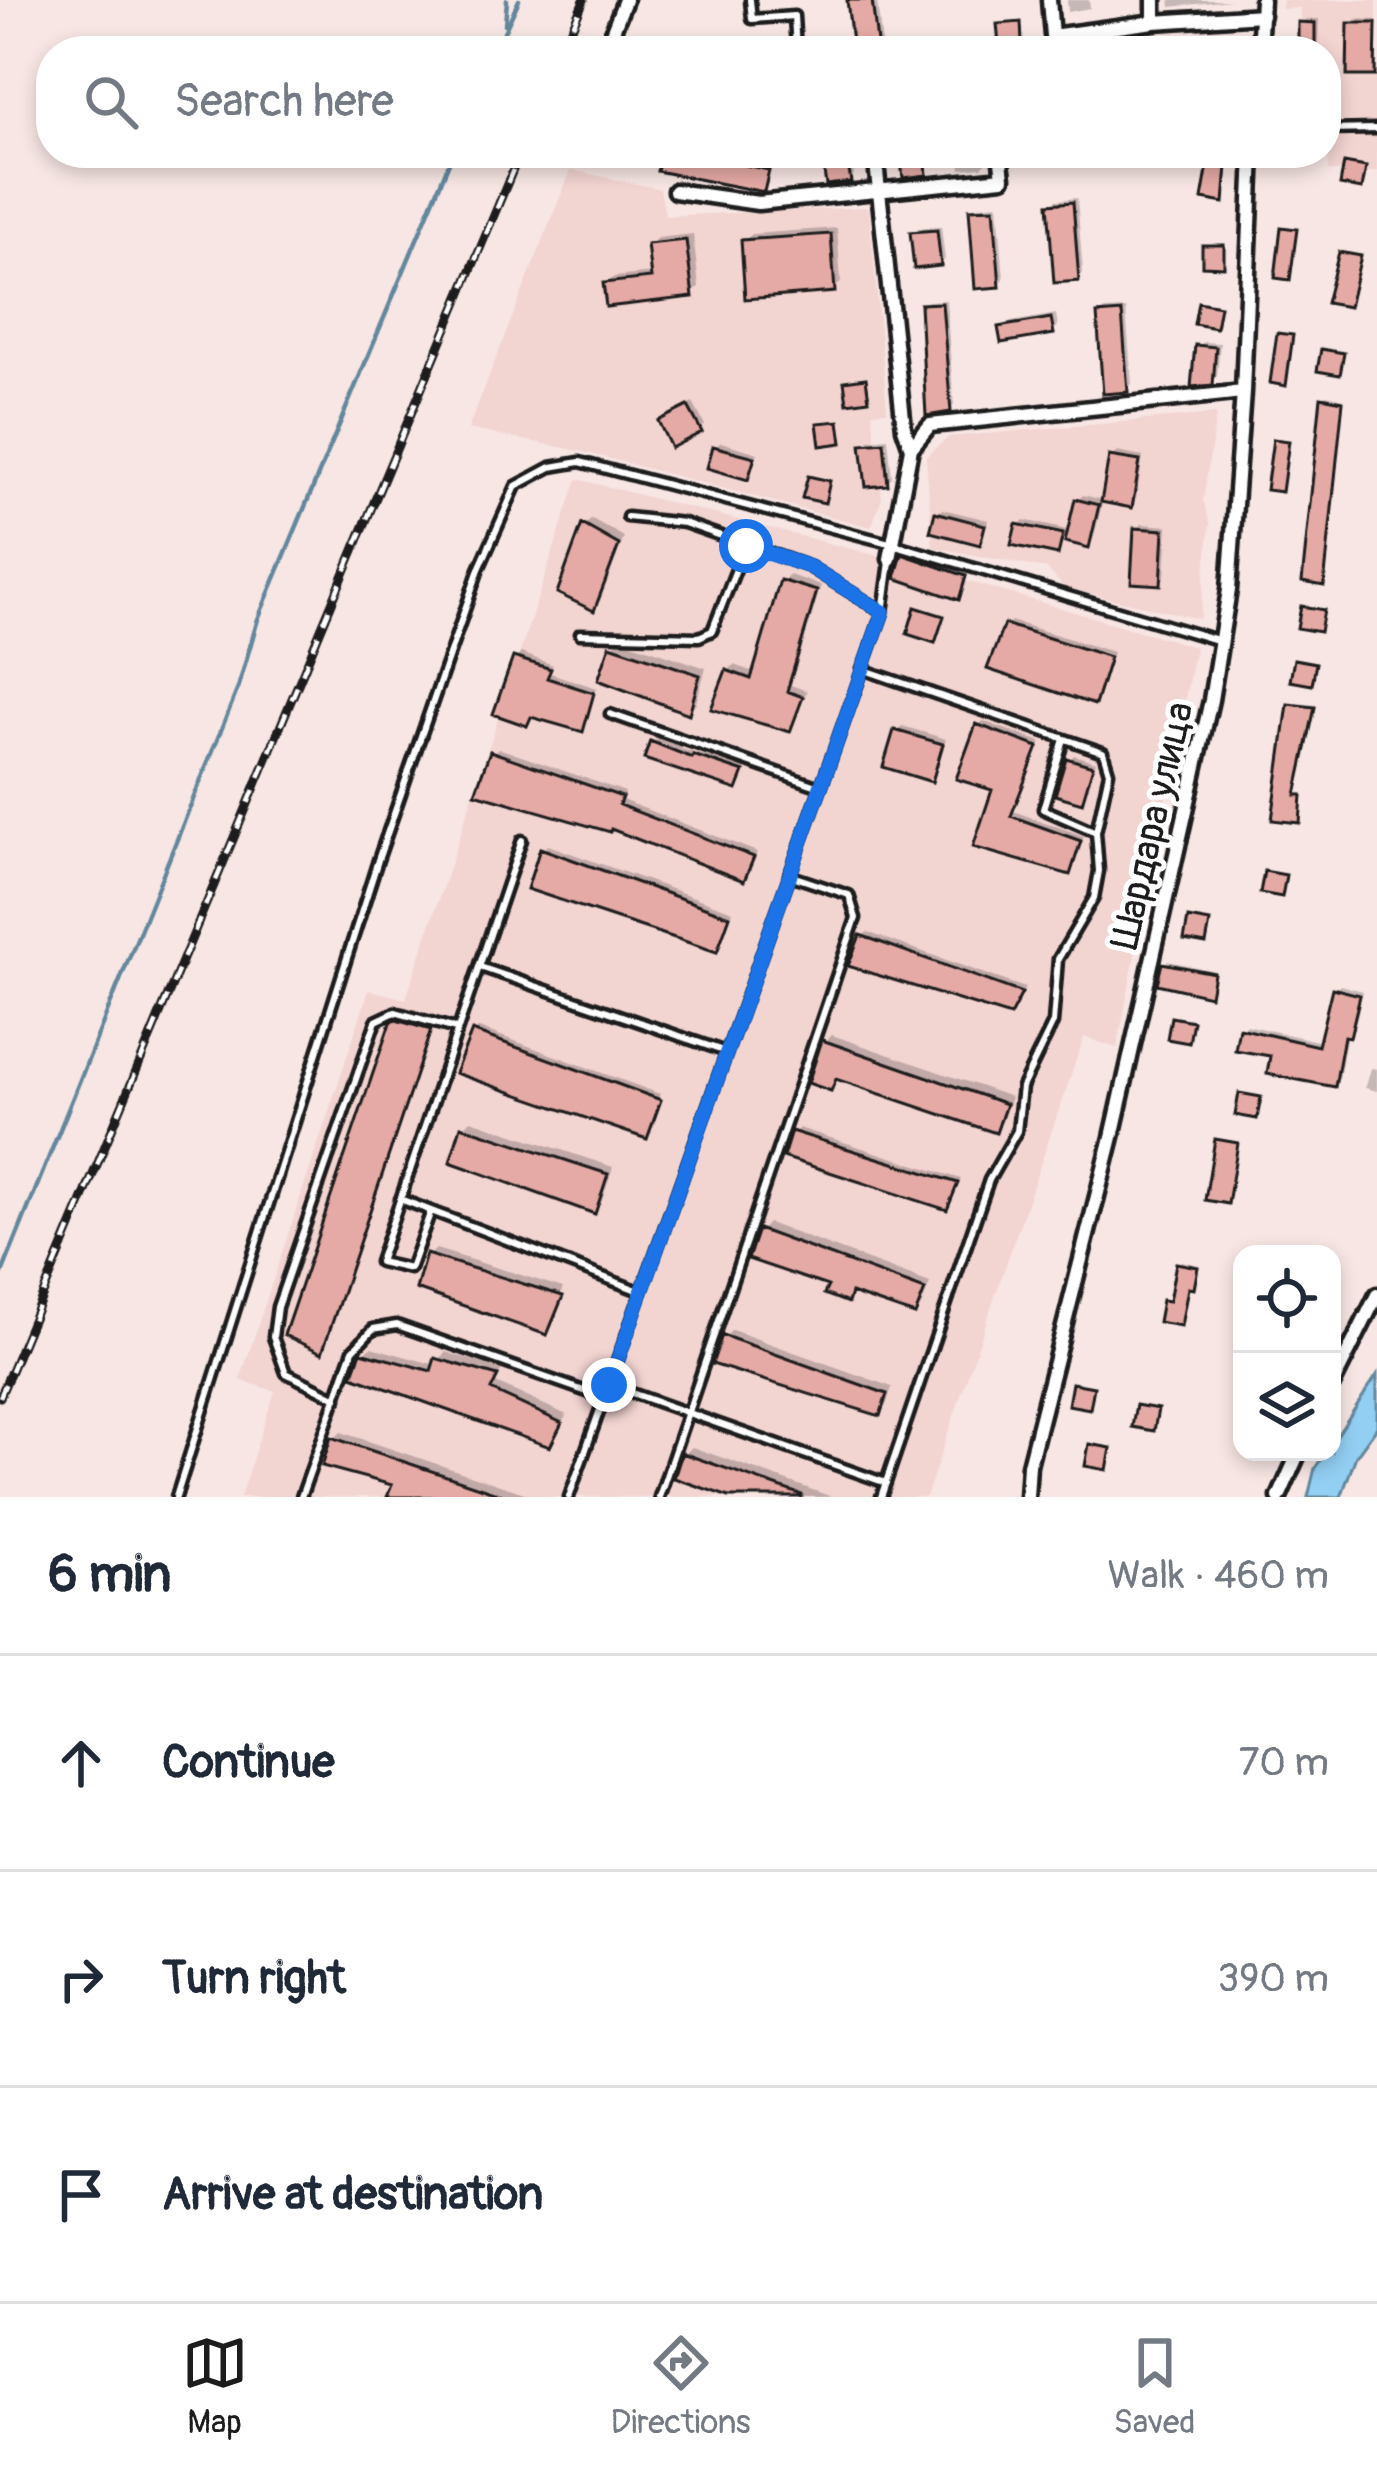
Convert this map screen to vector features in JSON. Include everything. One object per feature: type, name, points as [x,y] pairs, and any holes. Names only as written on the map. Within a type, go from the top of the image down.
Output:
[{"type":"street","points":[[611,36],[625,0]]},
{"type":"street","points":[[1049,0],[1052,36]]},
{"type":"street","points":[[1154,0],[1154,22]]},
{"type":"street","points":[[1090,36],[1262,8]]},
{"type":"street","points":[[877,168],[910,448],[891,551]]},
{"type":"street","points":[[675,191],[758,203],[1003,178],[1002,168]]},
{"type":"street","name":"Шардара улица","points":[[1027,1497],[1029,1465],[1112,1137],[1220,640],[1243,392],[1252,168]]},
{"type":"street","points":[[910,448],[930,425],[1243,392]]},
{"type":"street","points":[[1341,1367],[1377,1295]]},
{"type":"street","points":[[1280,1497],[1295,1461]]},
{"type":"lane","points":[[750,0],[752,19],[794,16],[793,36]]},
{"type":"lane","points":[[1341,130],[1377,129]]},
{"type":"lane","points":[[176,1497],[378,860],[479,569],[516,486],[551,466],[580,462],[1220,640]]},
{"type":"lane","points":[[627,517],[684,524],[810,567],[883,612]]},
{"type":"lane","points":[[580,634],[699,637],[712,631],[746,546]]},
{"type":"lane","points":[[569,1497],[883,612],[891,551]]},
{"type":"lane","points":[[862,669],[1103,752],[1109,772],[1096,832],[1099,871],[1094,898],[1058,959],[1053,1023],[1022,1087],[1017,1131],[989,1180],[881,1497]]},
{"type":"lane","points":[[610,714],[820,787]]},
{"type":"lane","points":[[1064,739],[1043,809],[1096,832]]},
{"type":"lane","points":[[431,1210],[410,1269],[379,1262],[522,840]]},
{"type":"lane","points":[[659,1497],[856,918],[849,895],[789,875]]},
{"type":"lane","points":[[480,967],[726,1052]]},
{"type":"lane","points":[[337,1397],[286,1372],[273,1337],[277,1307],[376,1021],[395,1012],[457,1029]]},
{"type":"lane","points":[[400,1199],[642,1292]]},
{"type":"lane","points":[[301,1497],[353,1350],[373,1329],[397,1325],[604,1398]]},
{"type":"lane","points":[[609,1385],[886,1484]]},
{"type":"shaded area","points":[[1283,0],[1377,0],[1377,172],[1328,171],[1341,168],[1341,36],[1300,36],[1300,8],[1282,9]]},
{"type":"shaded area","points":[[571,170],[660,189],[665,216],[869,207],[887,411],[872,412],[882,497],[871,527],[580,451],[468,429]]},
{"type":"shaded area","points":[[1216,414],[1203,500],[1210,523],[1200,619],[1065,588],[1047,569],[933,547],[926,456],[949,437]]},
{"type":"shaded area","points":[[577,479],[890,559],[1195,647],[1117,1048],[1084,1037],[926,1497],[240,1497],[275,1391],[240,1380],[369,990],[406,999]]},
{"type":"water","points":[[1377,1375],[1377,1427],[1356,1456],[1341,1497],[1308,1497],[1320,1461],[1341,1461],[1341,1429]]},
{"type":"building","points":[[847,0],[872,0],[876,36],[851,36]]},
{"type":"building","points":[[1021,22],[1022,36],[998,36],[997,24]]},
{"type":"building","points":[[1298,22],[1315,23],[1315,36],[1298,36]]},
{"type":"building","points":[[1348,23],[1376,23],[1375,76],[1347,76]]},
{"type":"building","points":[[1344,163],[1366,167],[1362,189],[1340,185]]},
{"type":"building","points":[[658,168],[769,170],[764,192]]},
{"type":"building","points":[[823,168],[849,168],[851,182],[826,185]]},
{"type":"building","points":[[902,168],[926,168],[927,175],[903,178]]},
{"type":"building","points":[[1207,168],[1227,168],[1224,203],[1202,199]]},
{"type":"building","points":[[1073,202],[1079,281],[1054,283],[1048,204]]},
{"type":"building","points":[[994,208],[1000,287],[975,289],[969,209]]},
{"type":"building","points":[[1281,227],[1297,229],[1290,280],[1275,278]]},
{"type":"building","points":[[937,230],[941,266],[914,269],[910,232]]},
{"type":"building","points":[[831,234],[835,292],[745,299],[741,240]]},
{"type":"building","points":[[686,240],[693,297],[606,307],[603,283],[651,278],[647,244]]},
{"type":"building","points":[[1202,245],[1224,245],[1224,267],[1202,266]]},
{"type":"building","points":[[1339,252],[1361,256],[1349,307],[1326,303]]},
{"type":"building","points":[[1198,302],[1220,306],[1216,328],[1194,324]]},
{"type":"building","points":[[942,303],[951,412],[926,416],[920,304]]},
{"type":"building","points":[[1122,312],[1128,392],[1103,394],[1097,314]]},
{"type":"building","points":[[1051,318],[1054,334],[1001,343],[998,327]]},
{"type":"building","points":[[1277,333],[1293,335],[1286,386],[1270,383]]},
{"type":"building","points":[[1195,345],[1216,347],[1213,385],[1191,387]]},
{"type":"building","points":[[1321,349],[1344,353],[1340,375],[1317,371]]},
{"type":"building","points":[[866,378],[869,400],[847,403],[844,381]]},
{"type":"building","points":[[1321,397],[1343,401],[1324,586],[1302,582]]},
{"type":"building","points":[[688,406],[702,432],[671,448],[658,421]]},
{"type":"building","points":[[839,421],[842,443],[820,446],[817,423]]},
{"type":"building","points":[[1273,439],[1289,441],[1282,492],[1266,490]]},
{"type":"building","points":[[884,442],[888,485],[866,487],[861,444]]},
{"type":"building","points":[[713,446],[755,457],[748,480],[707,468]]},
{"type":"building","points":[[1109,456],[1140,461],[1132,508],[1101,502]]},
{"type":"building","points":[[808,476],[830,481],[825,503],[802,498]]},
{"type":"building","points":[[1075,499],[1099,505],[1089,548],[1065,542]]},
{"type":"building","points":[[935,512],[985,525],[980,545],[930,532]]},
{"type":"building","points":[[582,524],[619,545],[594,611],[557,593]]},
{"type":"building","points":[[1016,524],[1063,534],[1058,555],[1011,545]]},
{"type":"building","points":[[1134,528],[1164,530],[1161,585],[1131,583]]},
{"type":"building","points":[[902,554],[966,576],[959,600],[895,578]]},
{"type":"building","points":[[780,580],[817,591],[787,691],[803,697],[790,732],[711,709],[726,670],[751,679]]},
{"type":"building","points":[[1301,606],[1324,610],[1320,632],[1297,628]]},
{"type":"building","points":[[915,607],[944,616],[935,643],[907,634]]},
{"type":"building","points":[[1004,624],[1110,657],[1095,705],[987,669]]},
{"type":"building","points":[[610,645],[700,675],[689,714],[598,680]]},
{"type":"building","points":[[513,657],[551,669],[547,678],[594,693],[583,732],[531,717],[527,726],[493,714]]},
{"type":"building","points":[[1294,659],[1316,663],[1312,685],[1290,681]]},
{"type":"building","points":[[1288,704],[1315,707],[1296,795],[1302,795],[1300,823],[1272,820]]},
{"type":"building","points":[[976,724],[1038,747],[1011,816],[1081,841],[1070,875],[973,847],[992,790],[956,779]]},
{"type":"building","points":[[894,730],[943,744],[932,782],[883,767]]},
{"type":"building","points":[[650,741],[744,772],[737,790],[644,759]]},
{"type":"building","points":[[490,751],[622,797],[619,805],[754,857],[744,881],[611,829],[475,793]]},
{"type":"building","points":[[1066,758],[1093,766],[1082,803],[1055,795]]},
{"type":"building","points":[[540,848],[730,916],[717,952],[527,889]]},
{"type":"building","points":[[1264,871],[1286,875],[1282,897],[1260,893]]},
{"type":"building","points":[[1188,918],[1210,922],[1206,944],[1184,940]]},
{"type":"building","points":[[860,935],[1022,993],[1010,1016],[848,966]]},
{"type":"building","points":[[1162,963],[1214,973],[1210,996],[1157,984]]},
{"type":"building","points":[[1332,988],[1360,995],[1350,1037],[1344,1036],[1335,1087],[1267,1074],[1270,1056],[1235,1050],[1239,1028],[1318,1046]]},
{"type":"building","points":[[1171,1017],[1193,1021],[1189,1043],[1167,1039]]},
{"type":"building","points":[[396,1020],[431,1030],[322,1353],[284,1335],[390,1023]]},
{"type":"building","points":[[472,1031],[661,1100],[647,1139],[455,1073]]},
{"type":"building","points":[[822,1040],[1006,1104],[996,1133],[836,1079],[831,1091],[808,1083]]},
{"type":"building","points":[[1239,1093],[1261,1097],[1257,1119],[1235,1115]]},
{"type":"building","points":[[461,1126],[608,1174],[595,1214],[450,1162]]},
{"type":"building","points":[[791,1131],[958,1183],[947,1210],[783,1157]]},
{"type":"building","points":[[1215,1139],[1238,1143],[1228,1204],[1205,1200]]},
{"type":"building","points":[[758,1229],[925,1290],[915,1315],[851,1293],[848,1303],[824,1294],[828,1286],[748,1259]]},
{"type":"building","points":[[426,1254],[563,1296],[547,1335],[416,1289]]},
{"type":"building","points":[[1176,1263],[1198,1267],[1194,1289],[1188,1288],[1181,1326],[1158,1322],[1162,1300],[1169,1301]]},
{"type":"building","points":[[722,1335],[887,1394],[880,1416],[712,1364]]},
{"type":"building","points":[[361,1352],[431,1371],[435,1358],[498,1376],[491,1390],[562,1423],[550,1447],[352,1376]]},
{"type":"building","points":[[1072,1383],[1094,1387],[1090,1409],[1068,1405]]},
{"type":"building","points":[[1136,1405],[1158,1409],[1154,1431],[1132,1427]]},
{"type":"building","points":[[331,1437],[503,1497],[387,1497],[392,1485],[322,1466]]},
{"type":"building","points":[[1089,1444],[1111,1448],[1107,1470],[1085,1466]]},
{"type":"building","points":[[682,1453],[802,1497],[729,1497],[674,1478]]},
{"type":"waterway","points":[[505,24],[507,0]]},
{"type":"waterway","points":[[502,36],[519,0]]},
{"type":"waterway","points":[[0,1278],[238,688],[258,619],[447,168]]},
{"type":"railway","points":[[568,36],[584,0]]},
{"type":"railway","points":[[0,1397],[514,168]]},
{"type":"route","points":[[609,1385],[883,612],[810,567],[746,546]]}]
